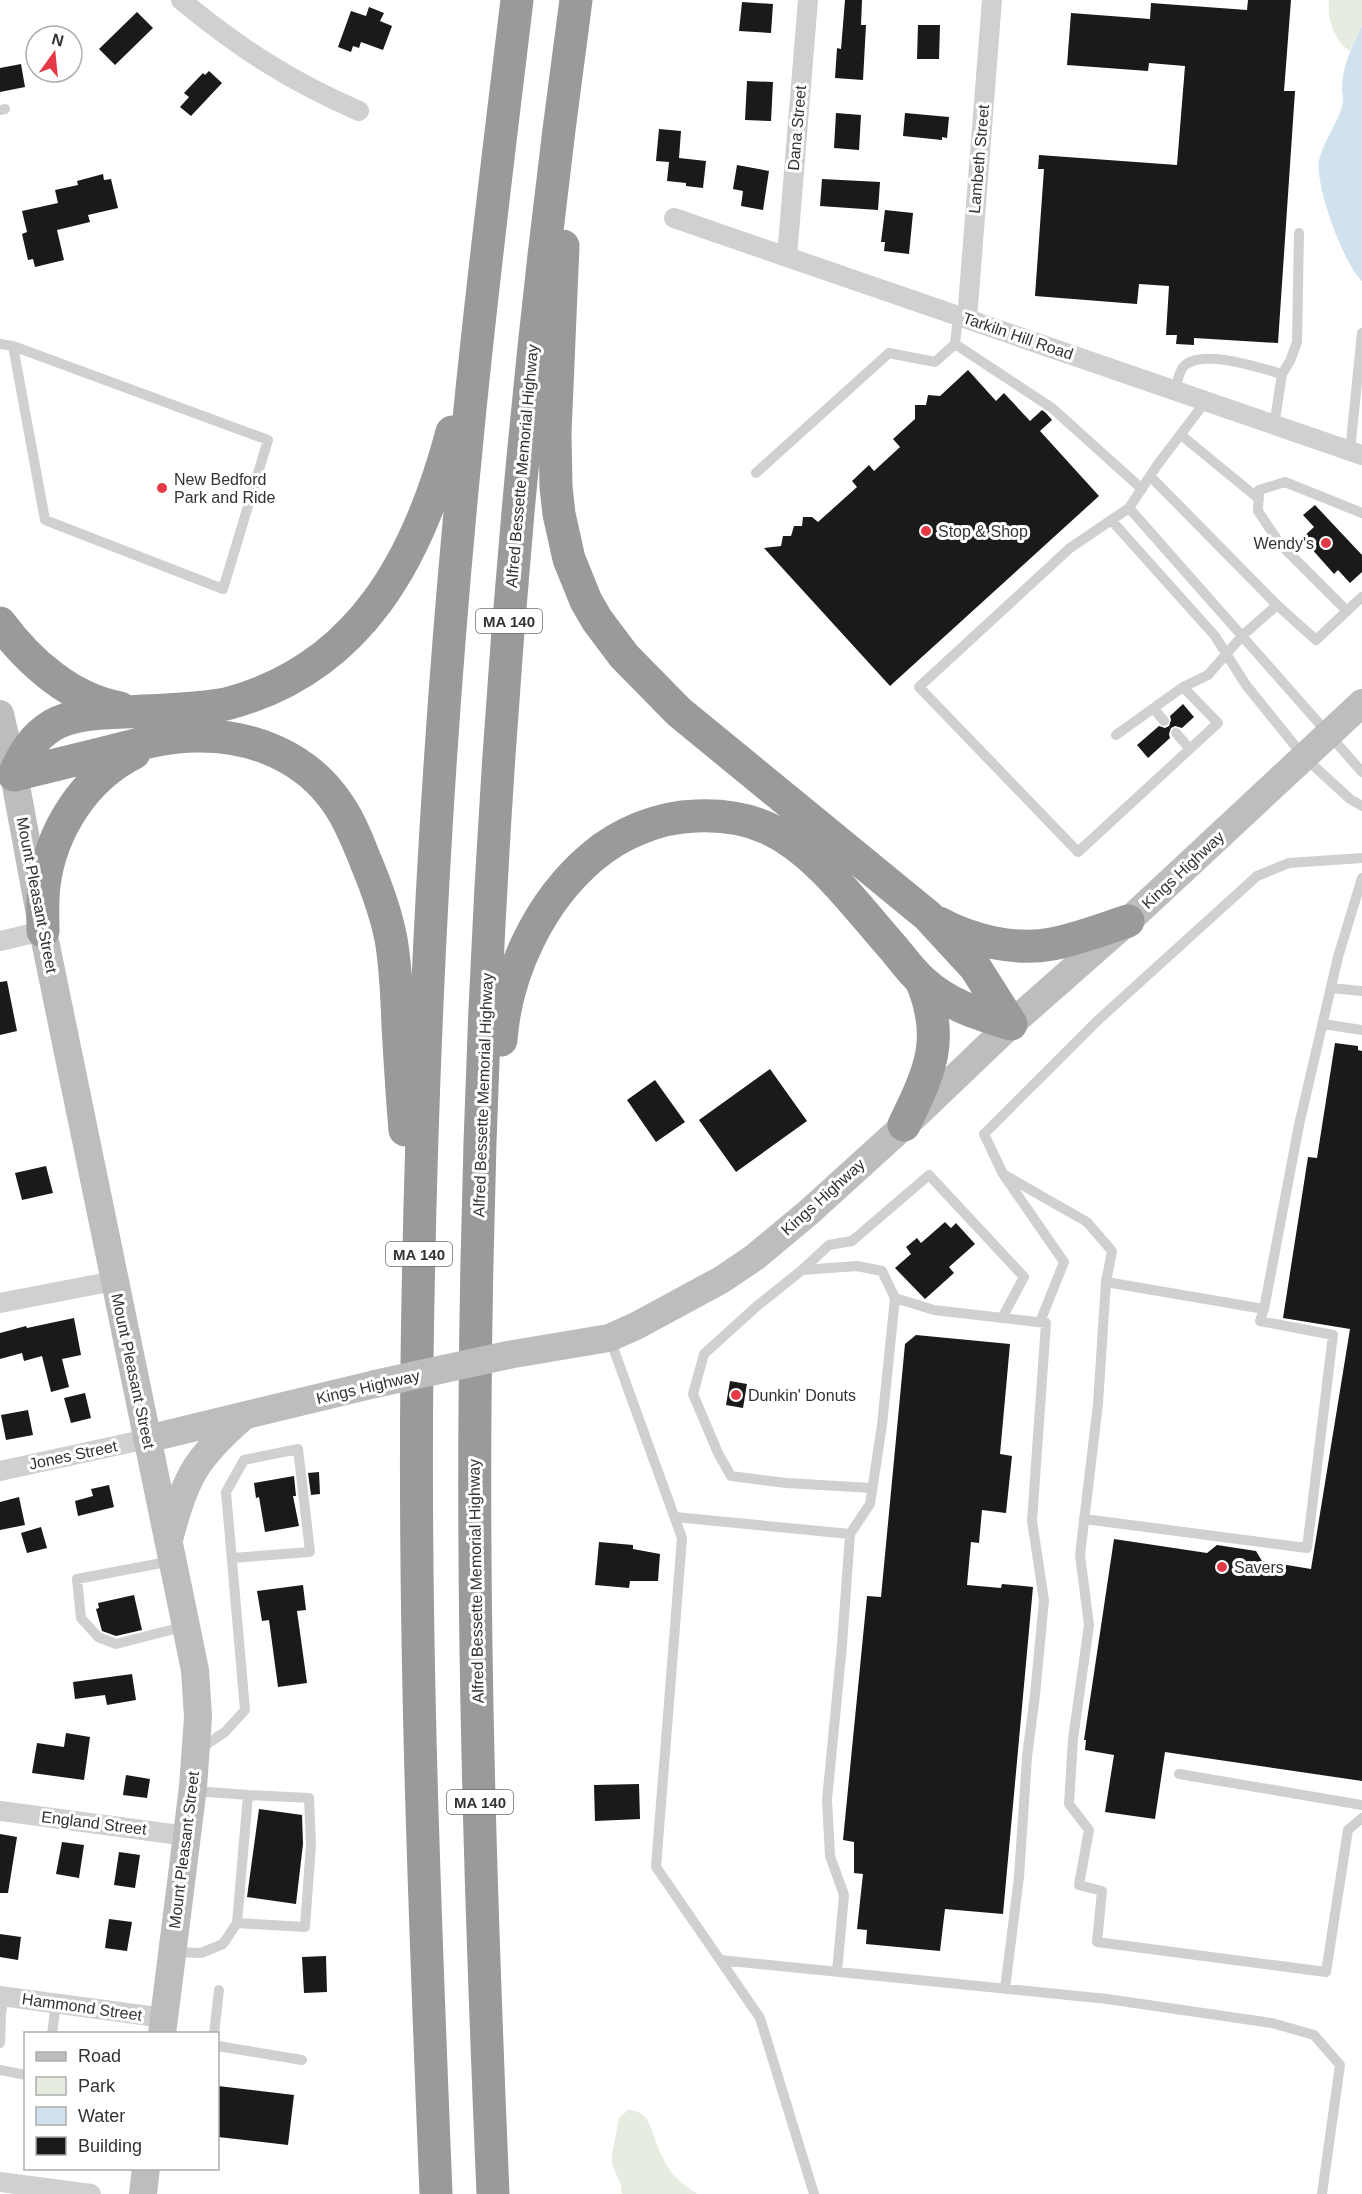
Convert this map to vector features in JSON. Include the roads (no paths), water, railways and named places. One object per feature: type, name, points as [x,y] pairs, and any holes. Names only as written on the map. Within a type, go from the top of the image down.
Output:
[{"type":"highway","name":"MA 140","points":[[436,2194],[421,1769],[417,1487],[418,1297],[429,982],[437,821],[460,516],[480,316],[517,0]]},
{"type":"highway","name":"Alfred Bessette Memorial Highway","points":[[493,2194],[478,1699],[475,1410],[487,962],[500,738],[529,383],[560,115],[576,0]]},
{"type":"highway","points":[[560,115],[562,269],[555,460],[559,514],[576,581],[610,639],[654,689],[928,916],[975,967],[1011,1024]]},
{"type":"highway","points":[[14,775],[22,756],[31,744],[55,724],[81,716],[210,707],[243,700],[282,684],[310,669],[334,649],[356,626],[394,577],[423,522],[434,494],[454,426],[480,316]]},
{"type":"highway","points":[[0,623],[17,646],[55,679],[95,700],[136,711]]},
{"type":"highway","points":[[14,775],[169,739],[222,736],[270,749],[292,760],[311,773],[329,791],[340,806],[354,835],[385,914],[391,938],[396,971],[403,1109],[418,1297]]},
{"type":"highway","points":[[43,931],[43,887],[55,840],[66,818],[81,797],[113,767],[128,756],[169,739]]},
{"type":"highway","points":[[478,1245],[496,1107],[501,1033],[508,997],[518,965],[548,907],[582,866],[602,849],[628,833],[657,822],[686,816],[713,815],[741,819],[767,828],[789,841],[828,875],[921,980],[954,1005],[972,1013],[1011,1024]]},
{"type":"highway","points":[[928,916],[965,934],[997,943],[1032,946],[1051,944],[1128,921]]},
{"type":"highway","points":[[904,1125],[926,1076],[934,1040],[929,999],[921,980]]},
{"type":"main road","name":"Kings Highway","points":[[147,1438],[508,1355],[609,1338],[636,1326],[712,1284],[755,1257],[802,1217],[1011,1024],[1128,921],[1362,703]]},
{"type":"main road","name":"Mount Pleasant Street","points":[[0,714],[186,1626],[197,1694],[192,1791],[163,2026]]},
{"type":"main road","points":[[170,1553],[180,1499],[194,1468],[216,1441],[244,1416]]},
{"type":"main road","points":[[143,2194],[146,2170]]},
{"type":"street","points":[[181,0],[235,43],[269,65],[304,86],[359,111]]},
{"type":"street","name":"Dana Street","points":[[787,257],[808,0]]},
{"type":"street","name":"Lambeth Street","points":[[962,317],[992,0]]},
{"type":"street","name":"Tarkiln Hill Road","points":[[674,218],[1356,453]]},
{"type":"street","points":[[0,941],[43,931]]},
{"type":"street","points":[[0,1304],[114,1281]]},
{"type":"street","name":"Jones Street","points":[[0,1471],[147,1438]]},
{"type":"street","name":"England Street","points":[[0,1811],[187,1836]]},
{"type":"street","name":"Hammond Street","points":[[2,1996],[56,2003],[163,2026]]},
{"type":"street","points":[[0,2182],[91,2194]]},
{"type":"lane","points":[[1274,426],[1282,374],[1297,342],[1299,233]]},
{"type":"lane","points":[[756,473],[889,353],[935,362],[955,345],[962,317]]},
{"type":"lane","points":[[1356,453],[1362,333]]},
{"type":"lane","points":[[0,344],[13,346],[268,440],[223,589],[45,520],[13,346]]},
{"type":"lane","points":[[955,345],[1052,408],[1142,489]]},
{"type":"lane","points":[[1175,390],[1183,366],[1214,357],[1282,374]]},
{"type":"lane","points":[[1183,687],[1218,723],[1078,852],[919,687],[1070,548],[1129,508],[1206,401]]},
{"type":"lane","points":[[1181,435],[1259,499]]},
{"type":"lane","points":[[1150,476],[1277,605],[1316,640],[1362,597]]},
{"type":"lane","points":[[1347,611],[1280,544],[1258,511],[1260,490],[1285,482],[1362,513]]},
{"type":"lane","points":[[1129,508],[1362,771]]},
{"type":"lane","points":[[1112,521],[1215,636],[1246,685],[1304,757],[1350,800],[1362,806]]},
{"type":"lane","points":[[1116,735],[1183,687],[1208,675],[1242,636],[1277,605]]},
{"type":"lane","points":[[1154,709],[1164,721]]},
{"type":"lane","points":[[1176,733],[1190,749]]},
{"type":"lane","points":[[1040,1322],[1064,1262],[1003,1174],[984,1134],[1096,1022],[1257,876],[1288,863],[1362,858]]},
{"type":"lane","points":[[1084,1519],[1307,1548],[1333,1335],[1260,1321],[1299,1125],[1331,988],[1359,898],[1362,878]]},
{"type":"lane","points":[[1331,988],[1362,991]]},
{"type":"lane","points":[[1323,1024],[1362,1030]]},
{"type":"lane","points":[[1003,1174],[1088,1222],[1112,1251],[1106,1282],[1098,1404],[1080,1555],[1089,1625],[1073,1739],[1069,1804],[1089,1830],[1079,1886],[1102,1891],[1097,1942],[1326,1972],[1348,1830],[1362,1818]]},
{"type":"lane","points":[[872,1488],[786,1483],[731,1476],[718,1453],[693,1394],[705,1354],[829,1245],[852,1241],[929,1175],[1024,1277],[1002,1318]]},
{"type":"lane","points":[[802,1270],[856,1266],[882,1271],[895,1298],[882,1425],[870,1504],[850,1534],[827,1800],[830,1856],[844,1895],[837,1972]]},
{"type":"lane","points":[[1106,1282],[1264,1309]]},
{"type":"lane","points":[[895,1298],[934,1310],[1046,1323],[1032,1521],[1044,1600],[1027,1757],[1019,1877],[1005,1989]]},
{"type":"lane","points":[[609,1338],[682,1538],[656,1867],[759,2018],[814,2194]]},
{"type":"lane","points":[[195,1752],[225,1732],[245,1710],[226,1492],[244,1460],[298,1449],[310,1552],[232,1558]]},
{"type":"lane","points":[[675,1518],[850,1534]]},
{"type":"lane","points":[[170,1553],[77,1579],[81,1618],[99,1637],[116,1644],[186,1626]]},
{"type":"lane","points":[[1179,1774],[1362,1805]]},
{"type":"lane","points":[[192,1791],[309,1797],[311,1845],[305,1927],[237,1923]]},
{"type":"lane","points":[[172,1952],[201,1953],[223,1944],[237,1923],[248,1795]]},
{"type":"lane","points":[[720,1960],[1107,1999],[1272,2023],[1314,2035],[1340,2065],[1322,2194]]},
{"type":"lane","points":[[214,2032],[219,1990]]},
{"type":"lane","points":[[0,2043],[2,1996]]},
{"type":"lane","points":[[52,2032],[56,2003]]},
{"type":"lane","points":[[219,2046],[302,2060]]},
{"type":"lane","points":[[0,2070],[24,2076]]},
{"type":"water","points":[[1362,26],[1362,281],[1347,259],[1332,224],[1322,188],[1319,161],[1342,108],[1342,80],[1346,64]]},
{"type":"place","name":"New Bedford Park and Ride","points":[[162,488]]},
{"type":"place","name":"Stop & Shop","points":[[926,531]]},
{"type":"place","name":"Wendy's","points":[[1326,543]]},
{"type":"place","name":"Dunkin' Donuts","points":[[736,1395]]},
{"type":"place","name":"Savers","points":[[1222,1567]]}]
